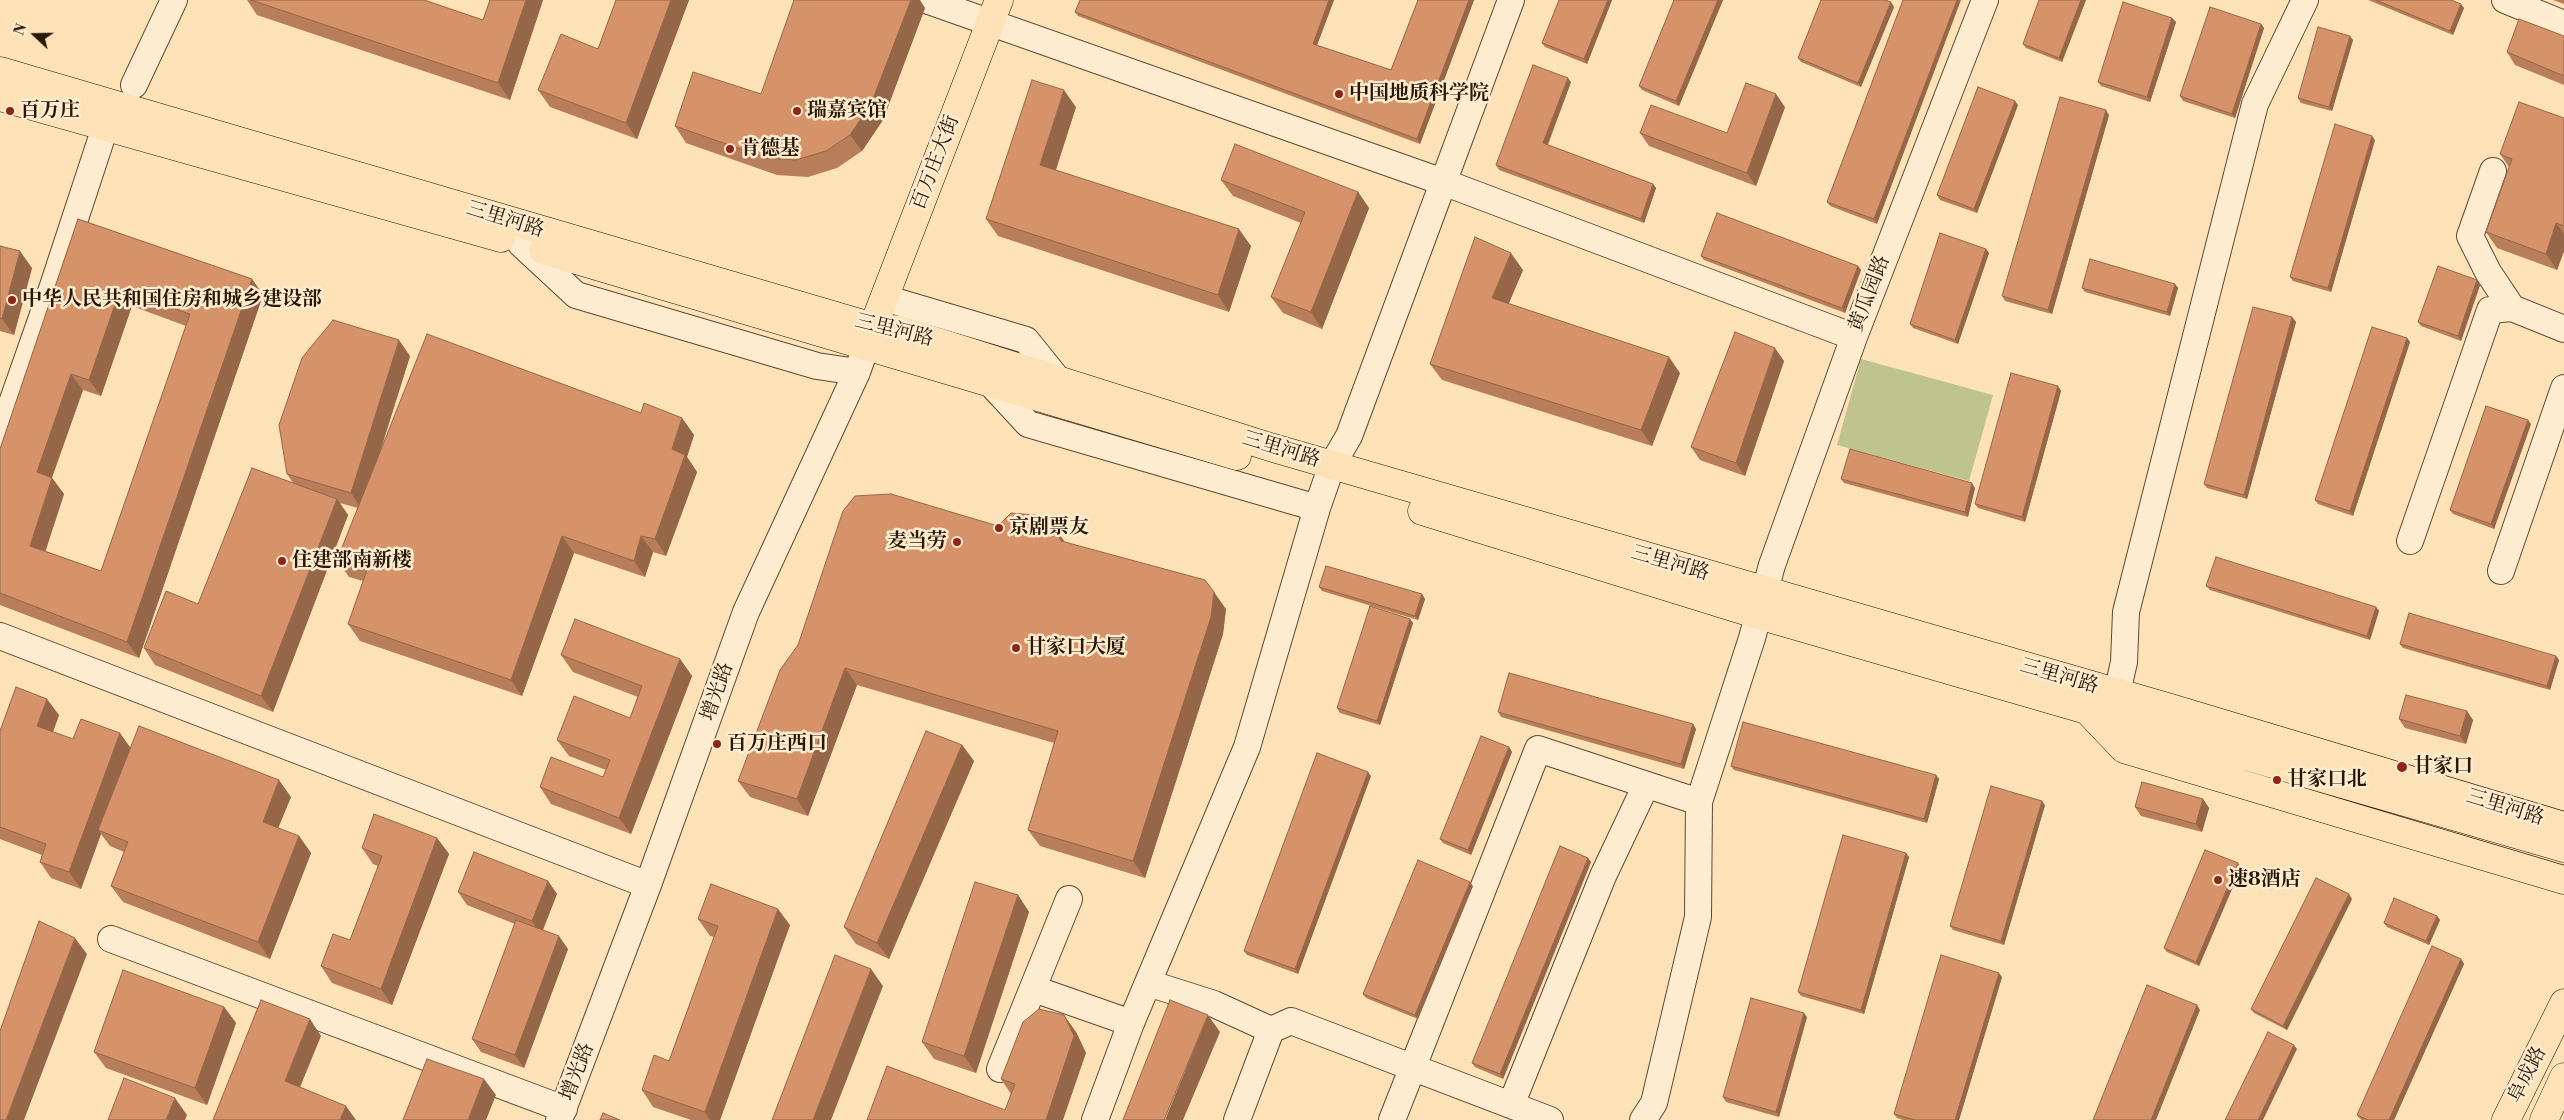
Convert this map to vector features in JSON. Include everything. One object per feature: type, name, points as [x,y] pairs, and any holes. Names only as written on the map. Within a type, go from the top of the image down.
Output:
[{"type":"main road","name":"百万庄大街","points":[[865,349],[995,12]]},
{"type":"main road","name":"三里河路","points":[[0,71],[106,126],[865,349],[992,385],[1329,473]]},
{"type":"main road","name":"三里河路","points":[[0,97],[521,244],[865,349],[900,330],[1059,381],[1329,473],[1761,603],[2086,708],[2564,848]]},
{"type":"main road","name":"三里河路","points":[[1761,603],[2117,693],[2564,826]]},
{"type":"main road","name":"三里河路","points":[[2086,708],[2124,749],[2564,880]]},
{"type":"main road","name":"阜成路","points":[[2506,1120],[2564,1003]]},
{"type":"main road","name":"阜成路","points":[[2544,1120],[2564,1077]]},
{"type":"street","points":[[134,84],[174,0]]},
{"type":"street","points":[[926,0],[995,12],[1854,337]]},
{"type":"street","points":[[1095,1120],[1131,1023],[1247,747],[1316,508],[1329,473],[1349,436],[1511,0]]},
{"type":"street","name":"黄瓜园路","points":[[1643,1120],[1654,1103],[1698,916],[1699,802],[1761,603],[1854,337],[1985,0]]},
{"type":"street","points":[[2117,693],[2124,662],[2126,612],[2255,104],[2305,0]]},
{"type":"street","points":[[2505,0],[2564,24]]},
{"type":"street","points":[[0,437],[106,126]]},
{"type":"street","points":[[2493,172],[2470,236],[2488,272],[2512,308]]},
{"type":"street","points":[[884,298],[1026,340],[1059,381]]},
{"type":"street","points":[[2410,541],[2490,310],[2512,308],[2564,329]]},
{"type":"street","name":"增光路","points":[[562,1114],[648,884],[746,612],[865,349]]},
{"type":"street","points":[[992,385],[1028,424],[1316,508]]},
{"type":"street","points":[[2501,571],[2564,388]]},
{"type":"street","points":[[0,636],[648,884]]},
{"type":"street","points":[[1392,1120],[1538,749],[1699,802]]},
{"type":"street","points":[[1511,1105],[1603,876],[1646,785]]},
{"type":"street","points":[[1000,1069],[1069,899]]},
{"type":"street","points":[[111,939],[562,1114]]},
{"type":"street","points":[[1148,983],[1214,1004],[1270,1030]]},
{"type":"street","points":[[1034,989],[1131,1023]]},
{"type":"street","points":[[1236,1120],[1270,1030],[1292,1021],[1550,1120]]},
{"type":"green space","points":[[1861,359],[1993,395],[1969,481],[1837,445]]},
{"type":"building","points":[[251,0],[424,0],[483,20],[490,0],[526,0],[498,83]]},
{"type":"building","points":[[616,0],[671,0],[626,123],[538,90],[561,34],[598,49]]},
{"type":"building","points":[[794,0],[911,0],[871,104],[850,135],[826,151],[796,160],[766,158],[675,126],[693,72],[761,94]]},
{"type":"building","points":[[1080,0],[1329,0],[1313,44],[1391,70],[1418,0],[1469,0],[1417,139],[1075,12]]},
{"type":"building","points":[[1559,0],[1608,0],[1584,59],[1542,43]]},
{"type":"building","points":[[1674,0],[1718,0],[1676,101],[1639,86]]},
{"type":"building","points":[[1821,0],[1885,0],[1891,2],[1858,83],[1798,58]]},
{"type":"building","points":[[1903,0],[1957,0],[1874,219],[1827,202]]},
{"type":"building","points":[[2039,0],[2081,0],[2059,58],[2023,44]]},
{"type":"building","points":[[2376,0],[2451,0],[2461,4],[2450,31]]},
{"type":"building","points":[[2123,2],[2172,18],[2147,97],[2098,82]]},
{"type":"building","points":[[2210,7],[2261,24],[2232,114],[2180,96]]},
{"type":"building","points":[[2519,19],[2564,36],[2564,76],[2507,52]]},
{"type":"building","points":[[2318,27],[2350,36],[2329,107],[2298,98]]},
{"type":"building","points":[[1533,65],[1568,78],[1543,143],[1653,184],[1641,219],[1496,165]]},
{"type":"building","points":[[1032,80],[1064,90],[1040,165],[1239,229],[1218,295],[986,219]]},
{"type":"building","points":[[1746,83],[1776,94],[1747,173],[1640,133],[1651,105],[1727,133]]},
{"type":"building","points":[[1978,87],[2015,101],[1974,209],[1937,195]]},
{"type":"building","points":[[2060,97],[2106,110],[2048,310],[2002,296]]},
{"type":"building","points":[[2519,102],[2564,118],[2564,226],[2556,223],[2546,254],[2486,232],[2512,159],[2500,154]]},
{"type":"building","points":[[2335,124],[2372,136],[2328,288],[2290,277]]},
{"type":"building","points":[[1235,144],[1358,192],[1311,312],[1271,297],[1305,212],[1221,180]]},
{"type":"building","points":[[1717,213],[1858,266],[1842,308],[1701,256]]},
{"type":"building","points":[[78,219],[252,279],[127,642],[0,593],[0,449]],"holes":[[[120,290],[190,314],[101,571],[30,546],[52,478],[37,472],[71,374],[89,380]]]},
{"type":"building","points":[[1940,233],[1986,249],[1955,340],[1910,324]]},
{"type":"building","points":[[1475,237],[1511,253],[1492,298],[1669,357],[1641,430],[1430,364]]},
{"type":"building","points":[[0,246],[20,251],[2,319],[0,318]]},
{"type":"building","points":[[2090,259],[2175,284],[2167,312],[2082,288]]},
{"type":"building","points":[[2438,266],[2477,280],[2458,336],[2418,322]]},
{"type":"building","points":[[2253,307],[2292,317],[2244,495],[2204,484]]},
{"type":"building","points":[[333,320],[399,340],[351,493],[287,474],[279,425],[302,358]]},
{"type":"building","points":[[2372,327],[2407,338],[2350,511],[2315,500]]},
{"type":"building","points":[[1735,332],[1775,348],[1736,463],[1691,447]]},
{"type":"building","points":[[427,334],[641,413],[644,403],[682,418],[672,449],[685,455],[655,539],[641,536],[634,561],[562,536],[511,680],[348,624],[367,570],[337,560]]},
{"type":"building","points":[[2011,373],[2058,386],[2022,517],[1975,504]]},
{"type":"building","points":[[2486,406],[2528,420],[2491,524],[2450,510]]},
{"type":"building","points":[[1850,449],[1972,483],[1965,512],[1841,479]]},
{"type":"building","name":"住建部南新楼","points":[[252,468],[337,499],[261,696],[144,648],[166,591],[198,604]]},
{"type":"building","name":"甘家口大厦","points":[[891,494],[998,526],[1011,513],[1035,515],[1053,526],[1061,541],[1205,580],[1214,592],[1211,617],[1133,861],[1028,830],[1058,731],[845,668],[797,799],[738,781],[780,670],[798,645],[843,511],[855,496]]},
{"type":"building","points":[[2216,557],[2376,607],[2367,636],[2206,586]]},
{"type":"building","points":[[1326,566],[1422,594],[1415,616],[1319,587]]},
{"type":"building","points":[[1370,606],[1410,619],[1377,721],[1337,708]]},
{"type":"building","points":[[2409,613],[2556,656],[2547,686],[2400,644]]},
{"type":"building","points":[[575,619],[680,659],[619,818],[540,787],[551,757],[603,777],[610,760],[557,740],[574,696],[630,718],[642,686],[561,655]]},
{"type":"building","points":[[1509,673],[1693,724],[1681,764],[1498,712]]},
{"type":"building","points":[[16,687],[47,699],[37,726],[73,739],[81,719],[120,733],[69,872],[40,862],[46,844],[0,827],[0,731]]},
{"type":"building","points":[[2406,695],[2467,711],[2460,736],[2399,719]]},
{"type":"building","points":[[1743,722],[1936,775],[1924,819],[1731,766]]},
{"type":"building","points":[[139,726],[279,780],[263,822],[299,836],[258,942],[111,886],[128,842],[98,830]]},
{"type":"building","points":[[926,731],[962,745],[877,943],[844,927]]},
{"type":"building","points":[[1481,736],[1509,747],[1468,850],[1440,839]]},
{"type":"building","points":[[1317,753],[1368,772],[1295,969],[1244,951]]},
{"type":"building","points":[[2142,782],[2203,799],[2196,824],[2135,807]]},
{"type":"building","points":[[1991,786],[2042,801],[2001,941],[1950,926]]},
{"type":"building","points":[[374,814],[437,838],[381,989],[321,966],[333,934],[350,940],[382,856],[362,848]]},
{"type":"building","points":[[1843,835],[1906,853],[1861,1010],[1798,992]]},
{"type":"building","points":[[1560,846],[1588,858],[1500,1074],[1472,1063]]},
{"type":"building","points":[[2205,850],[2238,863],[2196,962],[2164,948]]},
{"type":"building","points":[[474,852],[548,881],[532,921],[458,892]]},
{"type":"building","points":[[1418,860],[1470,882],[1415,1015],[1363,994]]},
{"type":"building","points":[[2316,878],[2349,894],[2283,1026],[2251,1009]]},
{"type":"building","points":[[975,882],[1018,895],[964,1056],[922,1042]]},
{"type":"building","points":[[711,884],[778,909],[705,1112],[642,1090],[654,1055],[669,1061],[718,926],[698,919]]},
{"type":"building","points":[[2394,898],[2437,916],[2426,941],[2384,923]]},
{"type":"building","points":[[516,920],[559,936],[515,1055],[472,1039]]},
{"type":"building","points":[[39,921],[75,938],[6,1120],[0,1120],[0,1031]]},
{"type":"building","points":[[2432,946],[2461,959],[2389,1120],[2368,1120],[2357,1115]]},
{"type":"building","points":[[835,955],[871,969],[813,1120],[772,1120]]},
{"type":"building","points":[[1941,955],[1999,973],[1955,1120],[1915,1120],[1894,1114]]},
{"type":"building","points":[[123,970],[224,1007],[195,1088],[94,1052]]},
{"type":"building","points":[[2147,985],[2197,1005],[2151,1120],[2093,1120]]},
{"type":"building","points":[[1751,998],[1804,1013],[1776,1112],[1723,1097]]},
{"type":"building","points":[[261,1000],[310,1019],[285,1081],[346,1106],[340,1120],[213,1120]]},
{"type":"building","points":[[1170,1000],[1208,1015],[1164,1120],[1123,1120]]},
{"type":"building","points":[[1039,1009],[1064,1015],[1074,1036],[1046,1120],[867,1120],[887,1066],[1005,1110],[1015,1084],[1001,1079],[1023,1022]]},
{"type":"building","points":[[2268,1032],[2294,1045],[2258,1120],[2225,1120]]},
{"type":"building","points":[[427,1059],[484,1079],[468,1120],[403,1120]]},
{"type":"building","points":[[124,1078],[175,1098],[166,1120],[108,1120]]},
{"type":"building","points":[[603,1113],[620,1120],[600,1120]]},
{"type":"place","name":"中国地质科学院","points":[[1339,94]]},
{"type":"place","name":"百万庄","points":[[10,111]]},
{"type":"place","name":"瑞嘉宾馆","points":[[797,111]]},
{"type":"place","name":"肯德基","points":[[730,149]]},
{"type":"place","name":"中华人民共和国住房和城乡建设部","points":[[12,300]]},
{"type":"place","name":"京剧票友","points":[[999,528]]},
{"type":"place","name":"麦当劳","points":[[957,542]]},
{"type":"place","name":"住建部南新楼","points":[[282,561]]},
{"type":"place","name":"甘家口大厦","points":[[1016,648]]},
{"type":"place","name":"百万庄西口","points":[[717,744]]},
{"type":"place","name":"甘家口","points":[[2402,767]]},
{"type":"place","name":"甘家口北","points":[[2277,780]]},
{"type":"place","name":"速8酒店","points":[[2218,880]]}]
